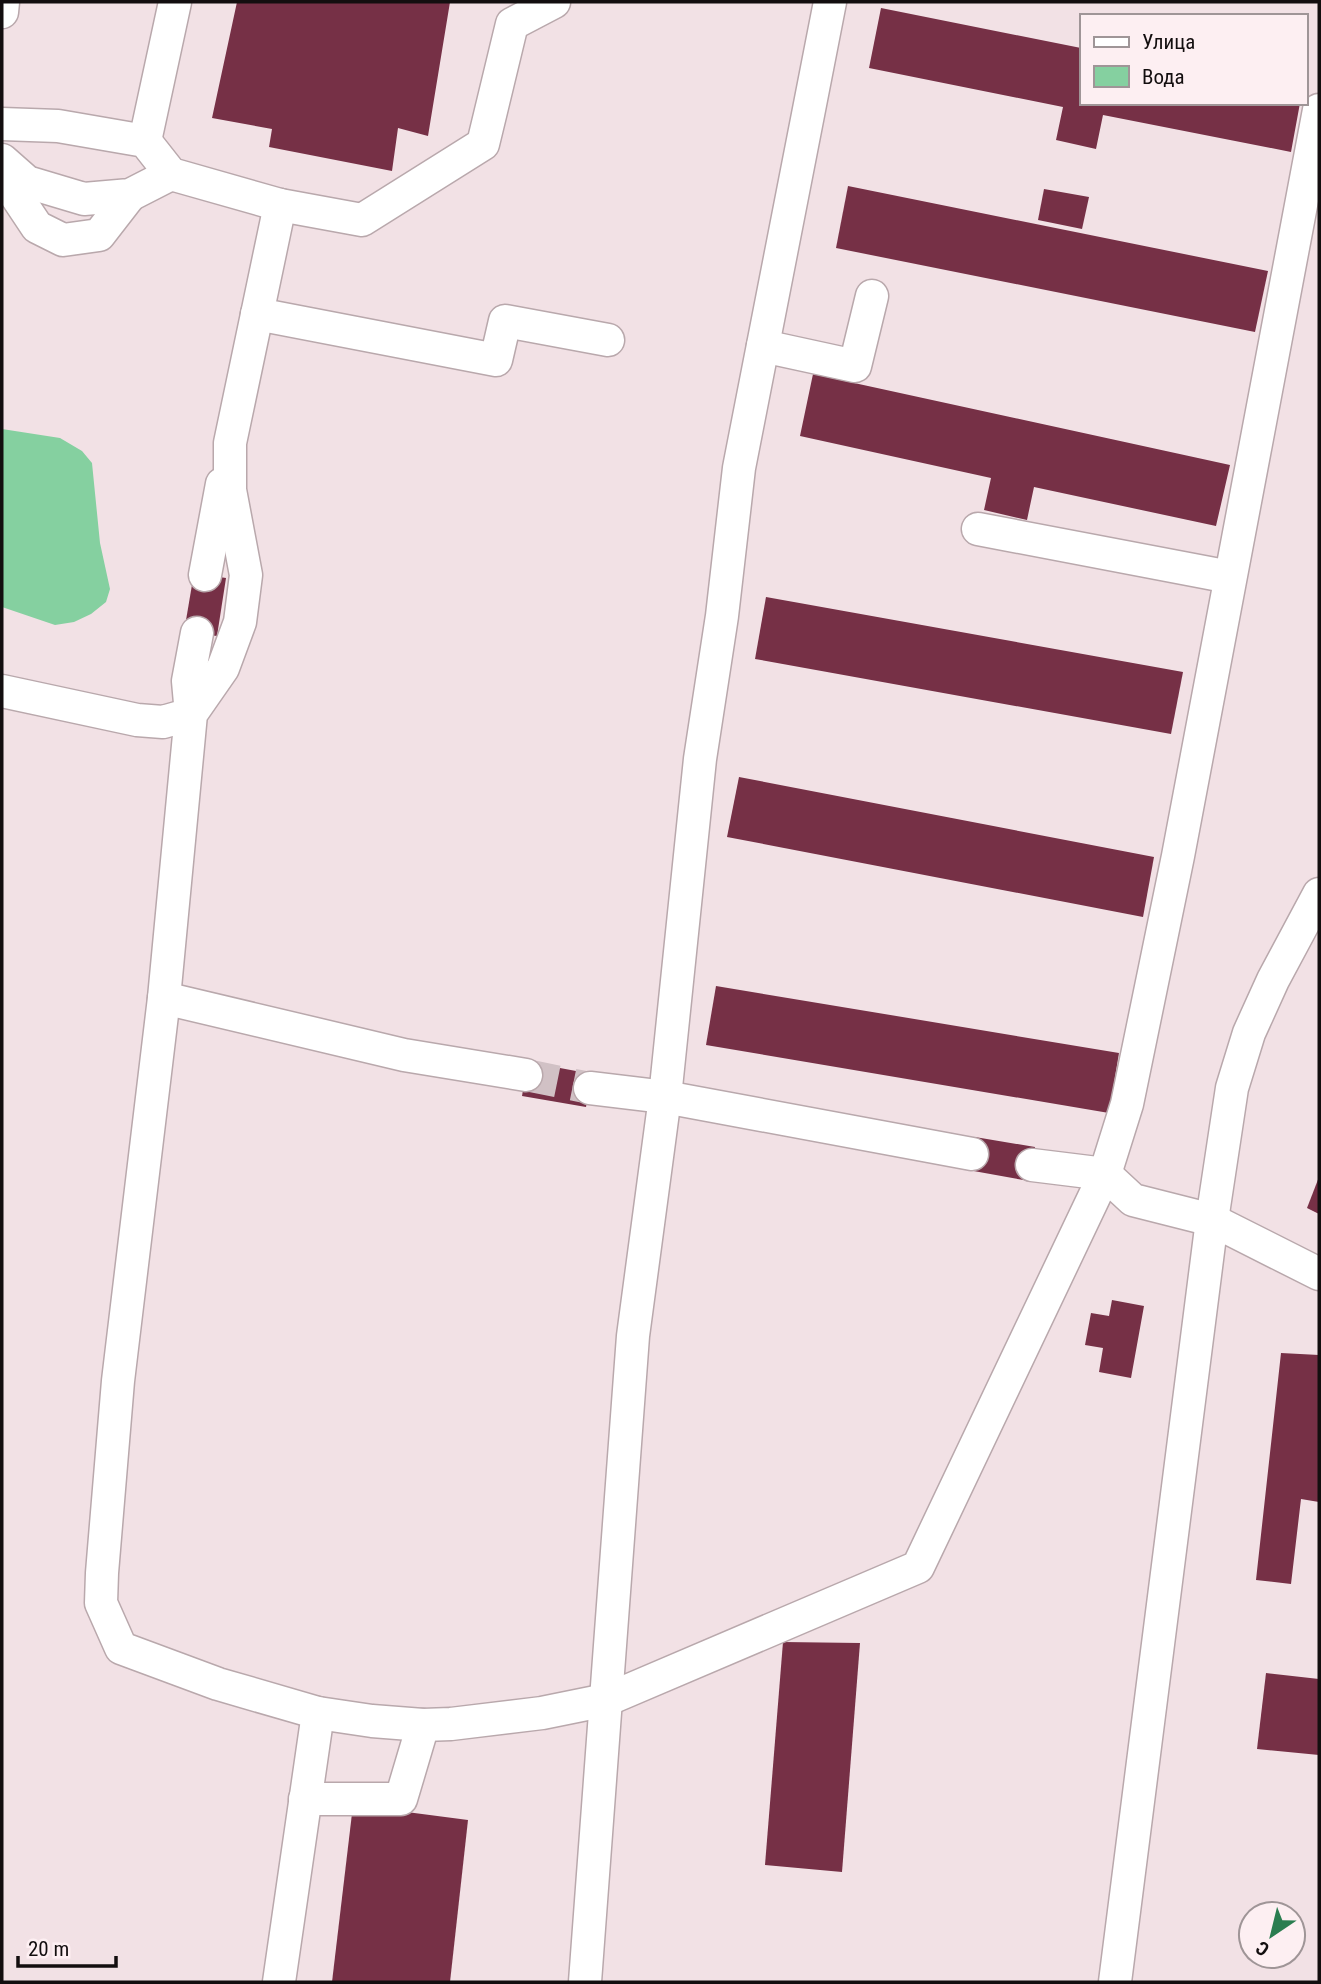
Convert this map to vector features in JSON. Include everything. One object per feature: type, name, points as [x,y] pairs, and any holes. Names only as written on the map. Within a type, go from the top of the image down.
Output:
[{"type":"street","points":[[2,2],[2,12]]},
{"type":"street","points":[[145,141],[175,2]]},
{"type":"street","points":[[2,124],[58,126],[145,141],[171,174],[280,205],[362,220],[483,144],[513,24],[554,2]]},
{"type":"street","points":[[585,1982],[633,1336],[665,1097],[699,759],[722,616],[739,468],[830,2]]},
{"type":"street","points":[[197,633],[188,681],[191,714],[164,998],[118,1381],[103,1560],[101,1603],[121,1648],[218,1684],[318,1713],[372,1721],[451,1724],[542,1713],[606,1700],[918,1567],[1105,1174],[1129,1091],[1178,856],[1319,110]]},
{"type":"street","points":[[2,160],[27,183],[84,199],[130,195],[171,174]]},
{"type":"street","points":[[2,169],[37,228],[63,240],[99,235],[130,195]]},
{"type":"street","points":[[205,575],[280,205]]},
{"type":"street","points":[[763,346],[855,366],[872,296]]},
{"type":"street","points":[[257,314],[496,360],[505,321],[608,340]]},
{"type":"street","points":[[2,691],[137,720],[163,722],[191,714],[223,668],[240,622],[246,575],[230,490],[230,443]]},
{"type":"street","points":[[978,529],[1230,577]]},
{"type":"street","points":[[1115,1982],[1212,1220],[1232,1088],[1249,1033],[1273,980],[1319,894]]},
{"type":"street","points":[[164,998],[404,1055],[526,1076]]},
{"type":"street","points":[[590,1088],[665,1097],[971,1154]]},
{"type":"street","points":[[1032,1165],[1105,1174],[1133,1200],[1212,1220],[1319,1274]]},
{"type":"street","points":[[279,1982],[318,1713]]},
{"type":"street","points":[[305,1799],[401,1798],[423,1725]]},
{"type":"water","points":[[2,429],[60,438],[82,451],[92,463],[100,543],[110,589],[106,602],[91,614],[74,622],[55,625],[2,607]]},
{"type":"building","points":[[237,2],[450,2],[428,136],[398,128],[392,171],[269,147],[272,129],[212,118]]},
{"type":"building","points":[[881,8],[1080,48],[1080,105],[1300,105],[1291,152],[1103,115],[1096,149],[1056,140],[1063,107],[869,68]]},
{"type":"building","points":[[848,186],[1268,271],[1255,332],[836,248]]},
{"type":"building","points":[[1044,189],[1089,197],[1082,229],[1038,220]]},
{"type":"building","points":[[813,374],[1230,465],[1216,526],[1034,487],[1027,520],[984,510],[991,478],[800,436]]},
{"type":"building","points":[[194,573],[226,578],[217,636],[184,632]]},
{"type":"building","points":[[766,597],[1183,672],[1171,734],[755,659]]},
{"type":"building","points":[[739,777],[1154,857],[1143,917],[727,837]]},
{"type":"building","points":[[716,986],[1119,1053],[1109,1113],[706,1045]]},
{"type":"building","points":[[528,1062],[592,1074],[586,1107],[522,1096]]},
{"type":"building","points":[[975,1137],[1035,1147],[1029,1181],[968,1170]]},
{"type":"building","points":[[1319,1177],[1319,1214],[1307,1208]]},
{"type":"building","points":[[1112,1300],[1144,1306],[1131,1378],[1099,1372],[1103,1348],[1085,1345],[1091,1313],[1109,1316]]},
{"type":"building","points":[[1281,1353],[1319,1355],[1319,1502],[1301,1499],[1291,1584],[1256,1580]]},
{"type":"building","points":[[783,1642],[860,1643],[842,1872],[765,1865]]},
{"type":"building","points":[[1266,1673],[1319,1679],[1319,1755],[1257,1749]]},
{"type":"building","points":[[353,1805],[468,1820],[450,1982],[332,1982]]},
{"type":"tunnel","points":[[526,1075],[590,1088]]}]
